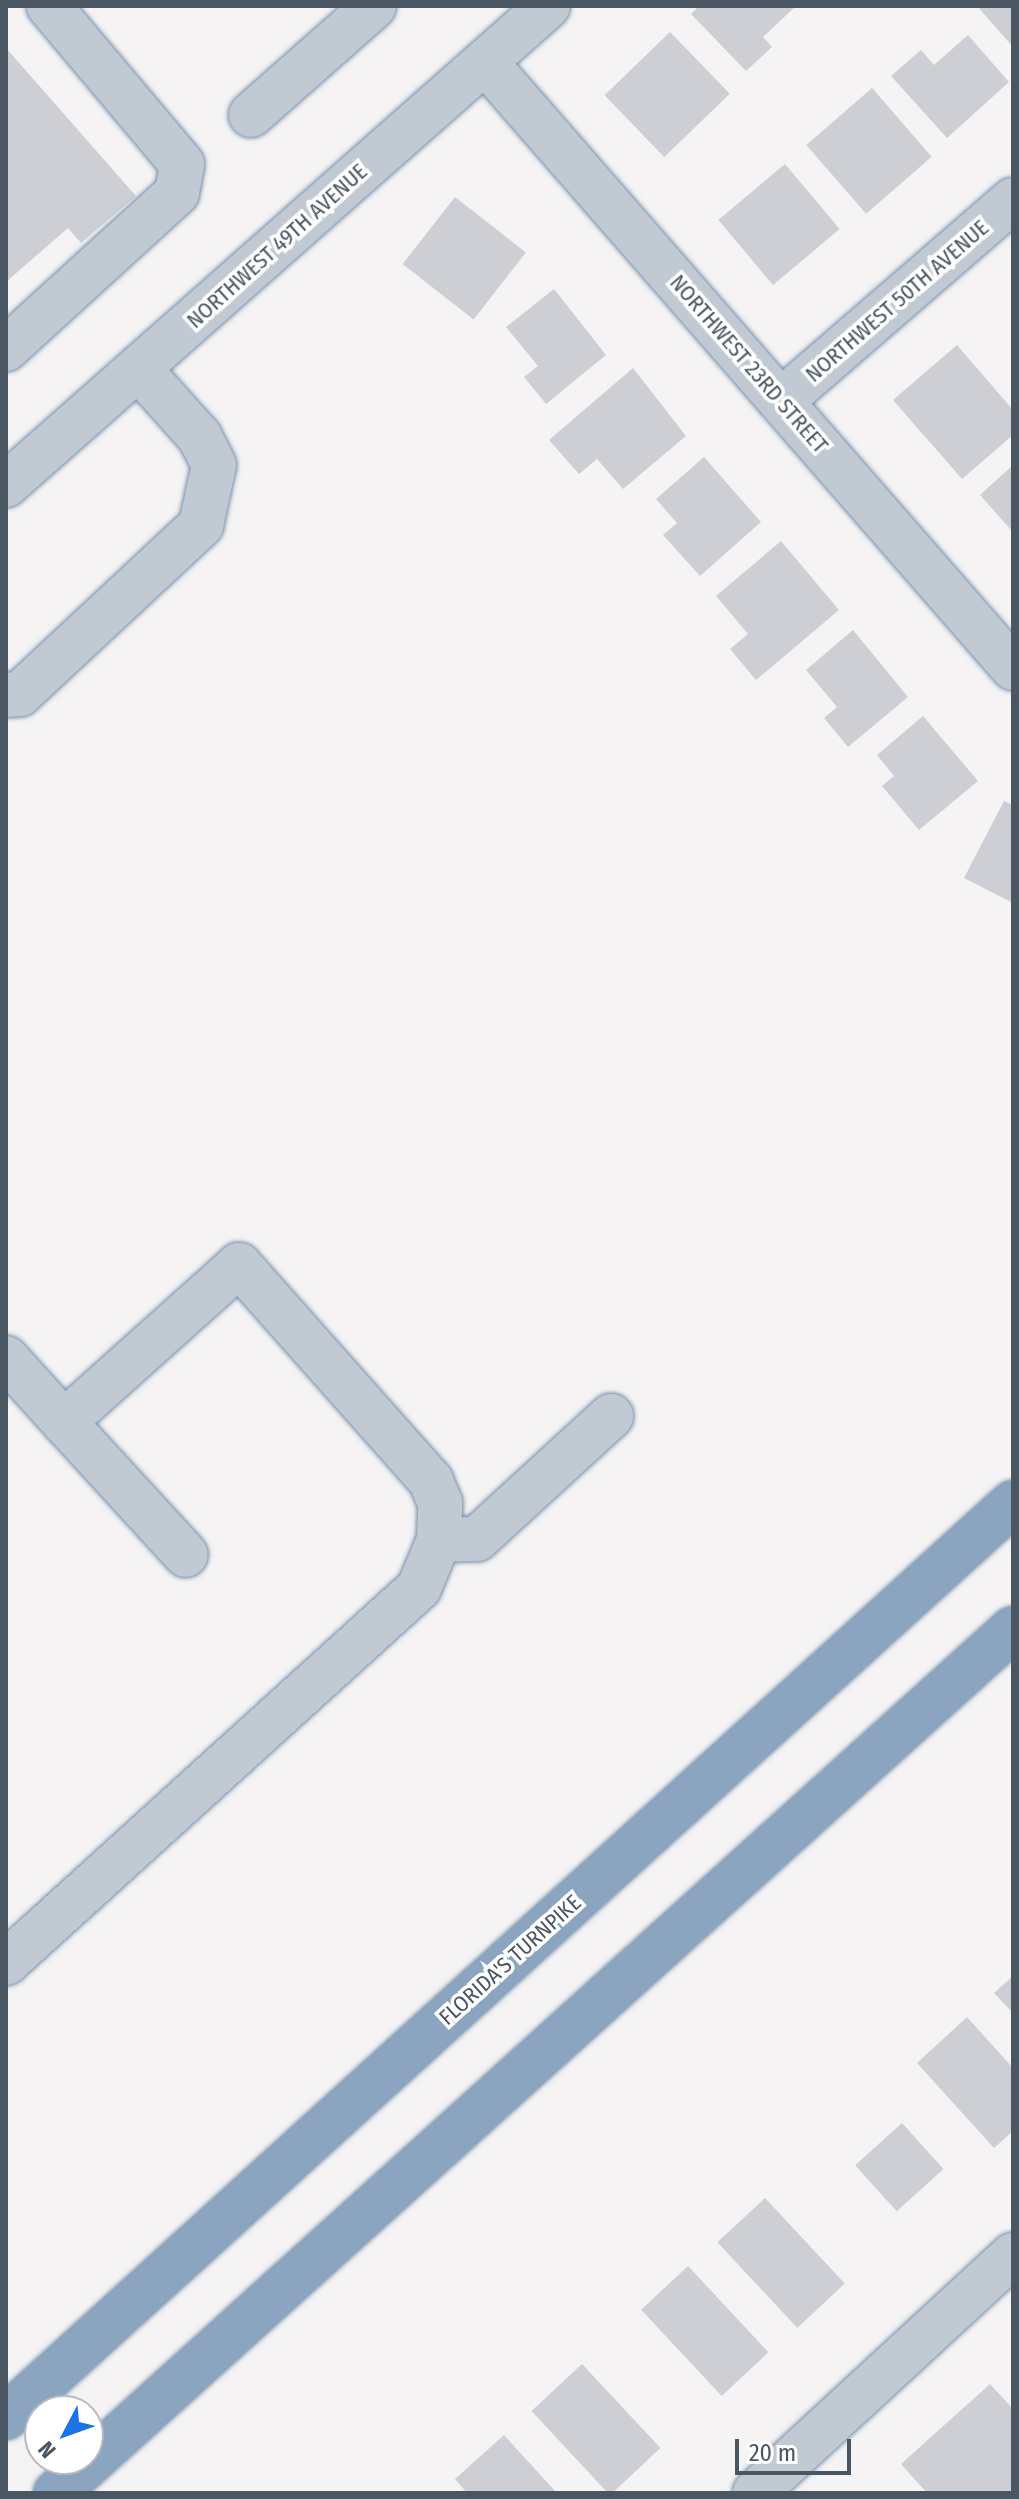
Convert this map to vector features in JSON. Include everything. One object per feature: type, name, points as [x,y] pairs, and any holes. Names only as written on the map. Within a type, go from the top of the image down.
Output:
[{"type":"highway","name":"FLORIDA'S TURNPIKE","points":[[6,2417],[1013,1503]]},
{"type":"highway","points":[[56,2493],[1013,1629]]},
{"type":"street","points":[[6,349],[177,193],[182,164],[49,6]]},
{"type":"street","points":[[251,115],[374,6]]},
{"type":"street","name":"NORTHWEST 49TH AVENUE","points":[[6,485],[548,6]]},
{"type":"street","name":"NORTHWEST 23RD STREET","points":[[485,62],[1013,668]]},
{"type":"street","name":"NORTHWEST 50TH AVENUE","points":[[781,401],[1013,200]]},
{"type":"street","points":[[6,695],[20,694],[201,525],[214,465],[199,436],[138,368]]},
{"type":"street","points":[[6,1963],[419,1588],[439,1540],[440,1503],[431,1481],[239,1265],[64,1422]]},
{"type":"street","points":[[6,1358],[186,1555]]},
{"type":"street","points":[[439,1540],[477,1539],[611,1416]]},
{"type":"street","points":[[755,2493],[1009,2267]]},
{"type":"building","points":[[699,6],[796,6],[763,37],[772,47],[746,71],[691,14]]},
{"type":"building","points":[[977,6],[1013,6],[1013,47]]},
{"type":"building","points":[[670,32],[730,94],[664,157],[605,95]]},
{"type":"building","points":[[968,35],[1009,82],[947,138],[891,76],[921,50],[934,65]]},
{"type":"building","points":[[6,48],[136,196],[81,243],[68,228],[6,282]]},
{"type":"building","points":[[872,88],[932,157],[866,214],[806,145]]},
{"type":"building","points":[[785,164],[840,229],[773,285],[718,220]]},
{"type":"building","points":[[455,197],[526,252],[474,319],[403,264]]},
{"type":"building","points":[[554,289],[606,355],[546,404],[524,377],[538,366],[506,327]]},
{"type":"building","points":[[957,345],[1013,410],[1013,435],[962,479],[893,400]]},
{"type":"building","points":[[633,368],[686,436],[623,489],[597,459],[579,474],[549,440]]},
{"type":"building","points":[[704,457],[761,522],[700,576],[663,535],[677,523],[656,499]]},
{"type":"building","points":[[1013,465],[1013,532],[980,495]]},
{"type":"building","points":[[781,541],[839,610],[756,680],[730,649],[748,634],[716,596]]},
{"type":"building","points":[[853,630],[908,697],[848,747],[824,718],[837,707],[806,670]]},
{"type":"building","points":[[923,716],[978,781],[919,830],[882,786],[894,776],[877,755]]},
{"type":"building","points":[[1004,801],[1013,805],[1013,903],[964,878]]},
{"type":"building","points":[[1013,1976],[1013,2013],[994,1993]]},
{"type":"building","points":[[967,2017],[1013,2068],[1013,2131],[994,2148],[917,2063]]},
{"type":"building","points":[[902,2123],[943,2169],[897,2211],[855,2165]]},
{"type":"building","points":[[765,2198],[845,2284],[797,2328],[717,2242]]},
{"type":"building","points":[[688,2266],[768,2352],[722,2396],[641,2310]]},
{"type":"building","points":[[582,2364],[660,2448],[612,2493],[608,2493],[532,2411]]},
{"type":"building","points":[[990,2384],[1013,2409],[1013,2493],[927,2493],[901,2464]]},
{"type":"building","points":[[504,2435],[557,2493],[467,2493],[455,2479]]}]
